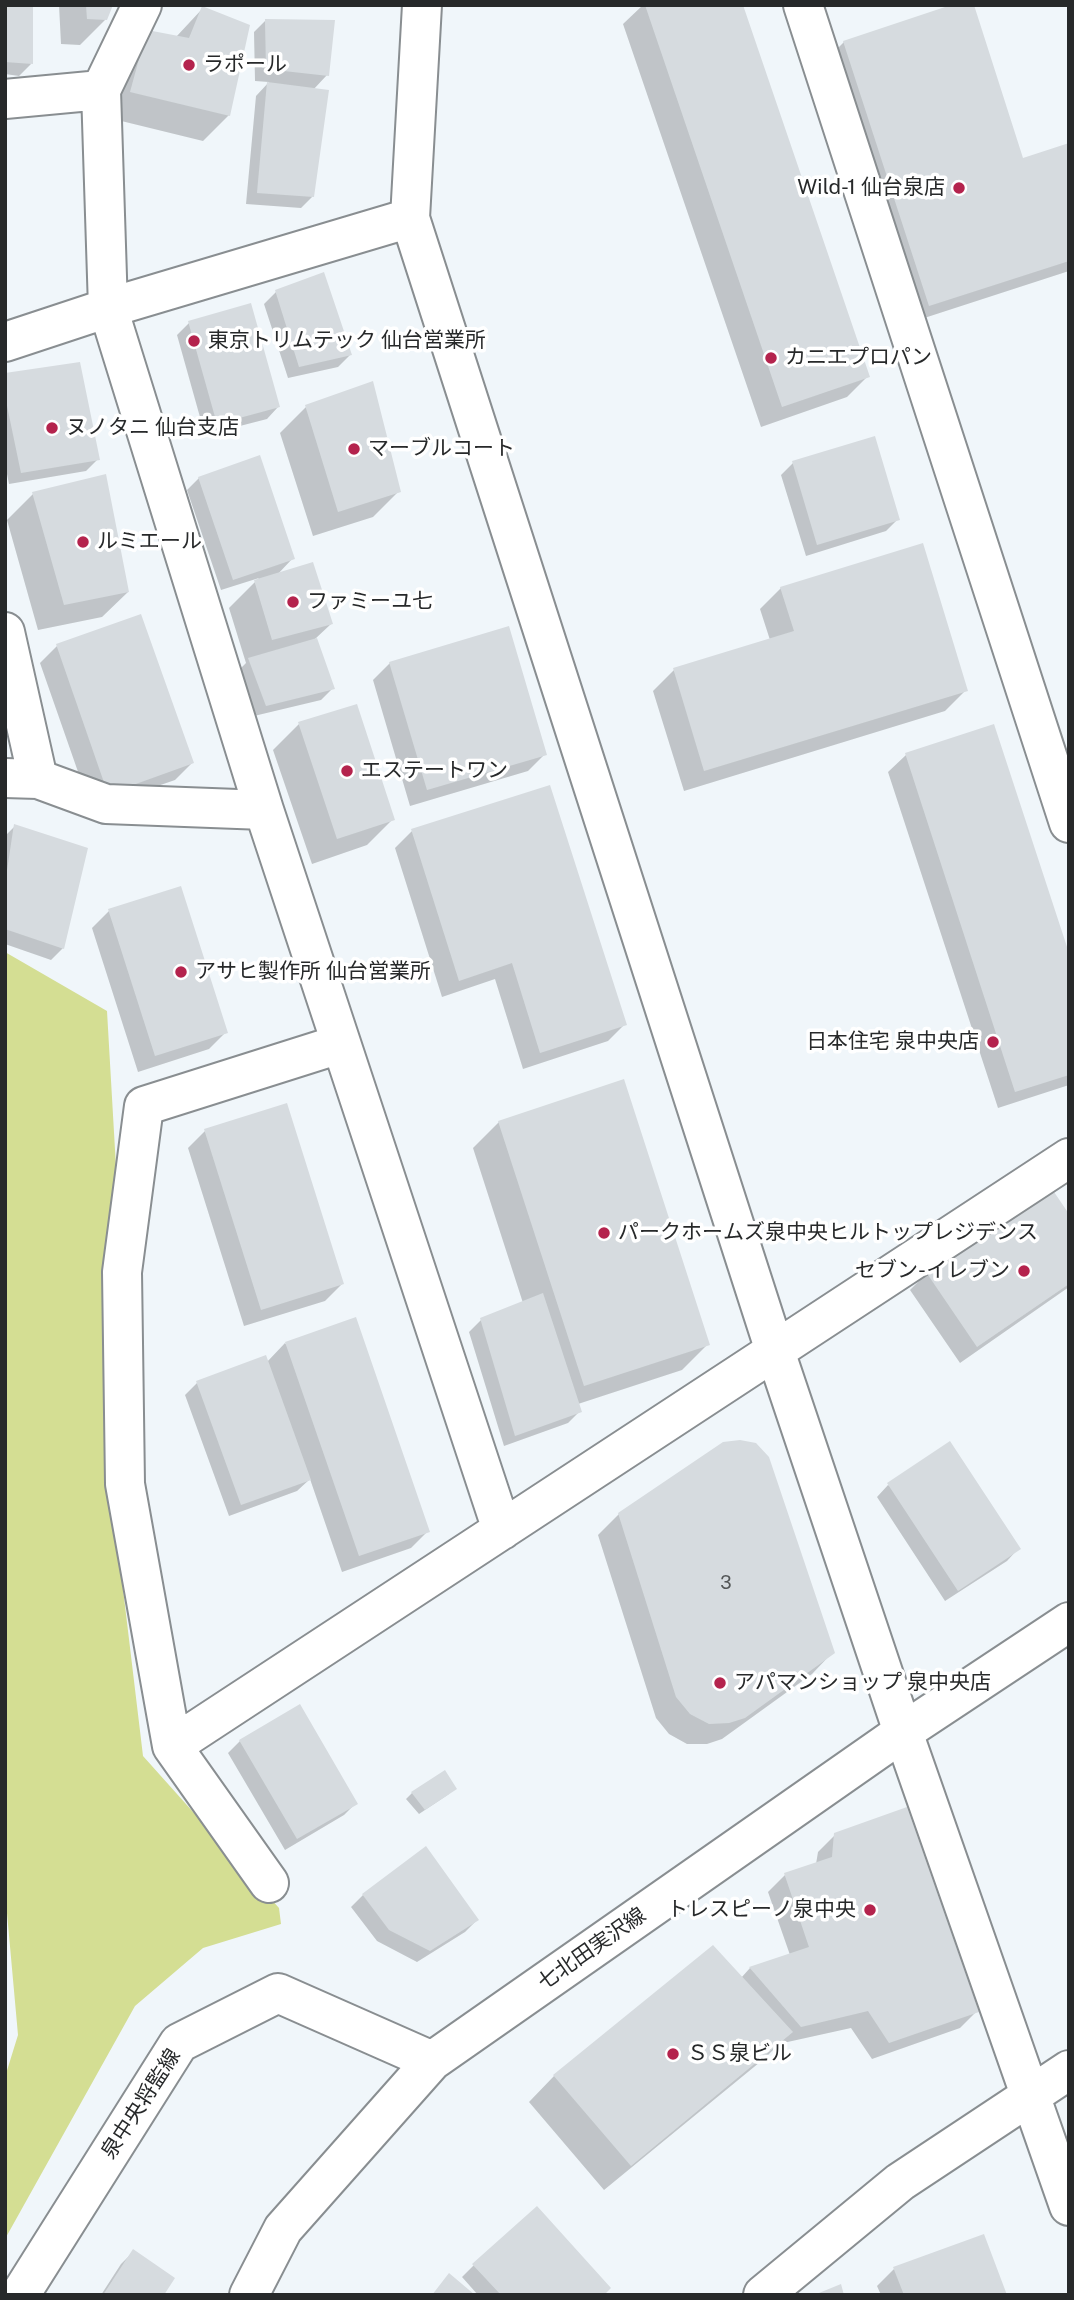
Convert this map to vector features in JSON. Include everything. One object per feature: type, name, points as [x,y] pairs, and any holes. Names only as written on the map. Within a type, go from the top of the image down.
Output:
[{"type":"street","points":[[142,5],[101,90],[108,308],[264,810],[502,1530]]},
{"type":"street","points":[[422,5],[410,218],[775,1351],[903,1732],[1069,2206]]},
{"type":"street","points":[[803,5],[1069,824]]},
{"type":"street","points":[[5,99],[101,90]]},
{"type":"street","points":[[5,342],[108,308],[410,218]]},
{"type":"street","points":[[5,632],[22,778],[106,804],[264,810]]},
{"type":"street","points":[[269,1883],[172,1746],[125,1484],[122,1272],[145,1106],[340,1044]]},
{"type":"street","points":[[172,1746],[1069,1158]]},
{"type":"street","name":"七北田実沢線","points":[[249,2295],[283,2230],[432,2061],[903,1732],[1069,1622]]},
{"type":"street","name":"泉中央将監線","points":[[20,2295],[179,2043],[278,1993],[432,2061]]},
{"type":"street","points":[[763,2295],[900,2182],[1069,2070]]},
{"type":"green space","points":[[5,952],[107,1011],[116,1167],[105,1439],[143,1756],[279,1908],[281,1924],[203,1948],[135,2006],[5,2239],[5,2077],[18,2035],[5,1891]]},
{"type":"building","points":[[5,5],[33,5],[33,64],[5,62]]},
{"type":"building","points":[[86,5],[113,5],[107,20],[87,19]]},
{"type":"building","points":[[645,5],[743,5],[870,377],[782,407]]},
{"type":"building","points":[[951,5],[974,5],[1023,158],[1069,143],[1069,261],[929,306],[843,41]]},
{"type":"building","name":"ラポール","points":[[202,6],[250,25],[230,116],[130,92],[147,30],[189,38]]},
{"type":"building","points":[[265,19],[335,20],[329,76],[266,69]]},
{"type":"building","points":[[267,82],[329,90],[314,197],[257,193]]},
{"type":"building","points":[[324,272],[352,355],[299,367],[275,290]]},
{"type":"building","points":[[251,303],[280,407],[217,424],[188,321]]},
{"type":"building","name":"ヌノタニ 仙台支店","points":[[80,362],[100,460],[21,473],[5,396],[5,373]]},
{"type":"building","name":"マーブルコート","points":[[373,381],[401,492],[338,512],[305,405]]},
{"type":"building","points":[[875,436],[900,520],[817,545],[792,461]]},
{"type":"building","points":[[260,455],[295,559],[233,580],[198,477]]},
{"type":"building","name":"ルミエール","points":[[106,474],[129,592],[64,605],[32,492]]},
{"type":"building","points":[[923,543],[968,691],[704,771],[673,668],[794,631],[780,587]]},
{"type":"building","name":"ファミーユ七","points":[[313,562],[333,624],[272,640],[254,580]]},
{"type":"building","points":[[141,614],[194,763],[108,794],[56,644]]},
{"type":"building","points":[[509,626],[547,755],[427,790],[389,662]]},
{"type":"building","points":[[317,638],[335,689],[266,706],[248,658]]},
{"type":"building","name":"エステートワン","points":[[357,704],[395,820],[337,839],[298,722]]},
{"type":"building","points":[[994,724],[1069,953],[1069,1075],[1015,1092],[905,753]]},
{"type":"building","points":[[550,785],[627,1025],[540,1053],[512,963],[459,981],[411,829]]},
{"type":"building","points":[[14,824],[88,848],[64,949],[5,929],[5,884]]},
{"type":"building","points":[[181,886],[228,1033],[155,1056],[108,909]]},
{"type":"building","name":"パークホームズ泉中央ヒルトップレジデンス","points":[[624,1079],[710,1345],[584,1386],[498,1121]]},
{"type":"building","points":[[287,1103],[344,1284],[261,1310],[204,1129]]},
{"type":"building","points":[[1052,1189],[1069,1214],[1069,1284],[977,1347],[926,1272]]},
{"type":"building","points":[[543,1293],[582,1412],[515,1436],[480,1318]]},
{"type":"building","points":[[356,1317],[430,1532],[359,1556],[285,1342]]},
{"type":"building","points":[[266,1355],[311,1480],[241,1505],[196,1381]]},
{"type":"building","points":[[740,1440],[756,1443],[769,1457],[835,1653],[745,1718],[729,1723],[709,1724],[690,1714],[676,1697],[618,1513],[723,1442]]},
{"type":"building","points":[[950,1441],[1021,1549],[958,1591],[887,1483]]},
{"type":"building","points":[[300,1704],[358,1804],[297,1839],[239,1740]]},
{"type":"building","points":[[445,1770],[457,1789],[425,1810],[411,1792]]},
{"type":"building","name":"トレスピーノ泉中央","points":[[907,1807],[979,2012],[889,2043],[868,2011],[801,2027],[749,1967],[809,1947],[784,1873],[832,1857],[834,1833]]},
{"type":"building","points":[[426,1846],[479,1920],[430,1951],[389,1930],[362,1894]]},
{"type":"building","name":"ＳＳ泉ビル","points":[[713,1945],[793,2032],[631,2166],[553,2075]]},
{"type":"building","points":[[537,2206],[611,2288],[604,2295],[501,2295],[472,2264]]},
{"type":"building","points":[[984,2234],[1007,2295],[904,2295],[893,2267]]},
{"type":"building","points":[[133,2249],[175,2278],[164,2295],[103,2295]]},
{"type":"building","points":[[449,2273],[475,2295],[432,2295]]},
{"type":"building","points":[[841,2284],[844,2295],[814,2295]]},
{"type":"place","name":"ラポール","points":[[189,65]]},
{"type":"place","name":"Wild-1 仙台泉店","points":[[959,188]]},
{"type":"place","name":"東京トリムテック 仙台営業所","points":[[194,341]]},
{"type":"place","name":"カニエプロパン","points":[[771,358]]},
{"type":"place","name":"ヌノタニ 仙台支店","points":[[52,428]]},
{"type":"place","name":"マーブルコート","points":[[354,449]]},
{"type":"place","name":"ルミエール","points":[[83,542]]},
{"type":"place","name":"ファミーユ七","points":[[293,602]]},
{"type":"place","name":"エステートワン","points":[[347,771]]},
{"type":"place","name":"アサヒ製作所 仙台営業所","points":[[181,972]]},
{"type":"place","name":"日本住宅 泉中央店","points":[[993,1042]]},
{"type":"place","name":"パークホームズ泉中央ヒルトップレジデンス","points":[[604,1233]]},
{"type":"place","name":"セブン-イレブン","points":[[1024,1271]]},
{"type":"place","name":"アパマンショップ 泉中央店","points":[[720,1683]]},
{"type":"place","name":"トレスピーノ泉中央","points":[[870,1910]]},
{"type":"place","name":"ＳＳ泉ビル","points":[[673,2054]]}]
